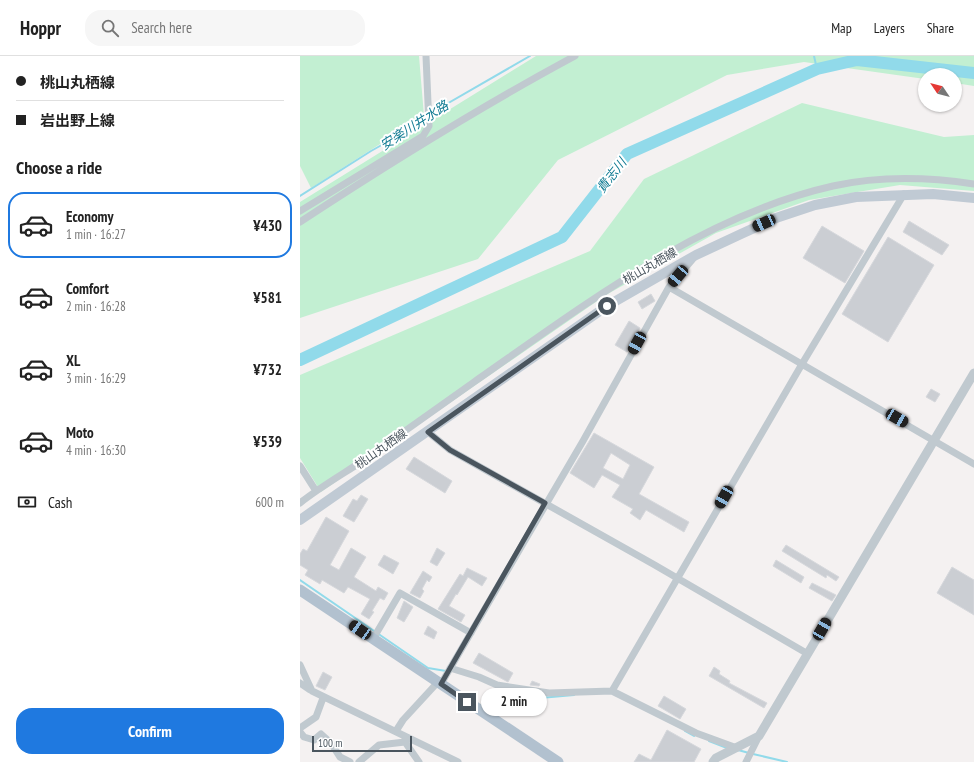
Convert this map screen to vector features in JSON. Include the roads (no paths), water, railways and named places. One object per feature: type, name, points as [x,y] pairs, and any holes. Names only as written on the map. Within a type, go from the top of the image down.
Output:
[{"type":"main road","name":"桃山丸栖線","points":[[300,520],[607,306],[696,255],[776,218],[815,205],[856,196],[941,194],[974,198]]},
{"type":"main road","points":[[300,590],[558,762]]},
{"type":"street","points":[[300,211],[423,136],[429,126],[426,56]]},
{"type":"street","points":[[300,222],[396,159],[504,94],[575,56]]},
{"type":"street","points":[[300,503],[550,329],[626,279],[680,246],[733,221],[774,204],[832,186],[864,181],[916,179],[946,180],[974,184]]},
{"type":"street","points":[[612,691],[676,578],[904,194]]},
{"type":"street","points":[[396,731],[403,720],[439,683],[450,668],[545,503],[583,441],[669,287],[696,255]]},
{"type":"street","points":[[669,287],[974,464]]},
{"type":"street","points":[[746,762],[759,736],[974,373]]},
{"type":"street","points":[[428,432],[450,450],[808,654]]},
{"type":"street","points":[[300,466],[316,491]]},
{"type":"street","points":[[373,639],[400,593],[471,633]]},
{"type":"street","points":[[300,665],[312,691]]},
{"type":"street","points":[[450,668],[479,677],[497,685],[549,693],[612,691],[696,733],[737,748]]},
{"type":"street","points":[[300,682],[323,698],[396,731],[405,739],[419,762]]},
{"type":"street","points":[[300,728],[316,717],[323,698]]},
{"type":"street","points":[[300,732],[304,737],[314,740],[321,734],[331,742],[340,756],[350,762]]},
{"type":"street","points":[[712,762],[716,758],[759,736]]},
{"type":"street","points":[[359,762],[379,745],[405,739],[458,762]]},
{"type":"waterway","name":"安楽川井水路","points":[[431,113],[530,56]]},
{"type":"waterway","points":[[814,56],[817,69]]},
{"type":"waterway","name":"貴志川","points":[[300,360],[562,237],[627,154],[817,69],[857,60],[974,73]]},
{"type":"waterway","name":"安楽川井水路","points":[[300,196],[371,151],[410,129],[414,124],[427,116]]},
{"type":"waterway","points":[[300,580],[428,668],[446,671]]},
{"type":"waterway","points":[[508,690],[540,698],[574,695]]},
{"type":"waterway","points":[[685,731],[694,736]]},
{"type":"waterway","points":[[709,741],[727,748]]},
{"type":"waterway","points":[[738,750],[749,753]]},
{"type":"waterway","points":[[753,754],[787,762]]}]
